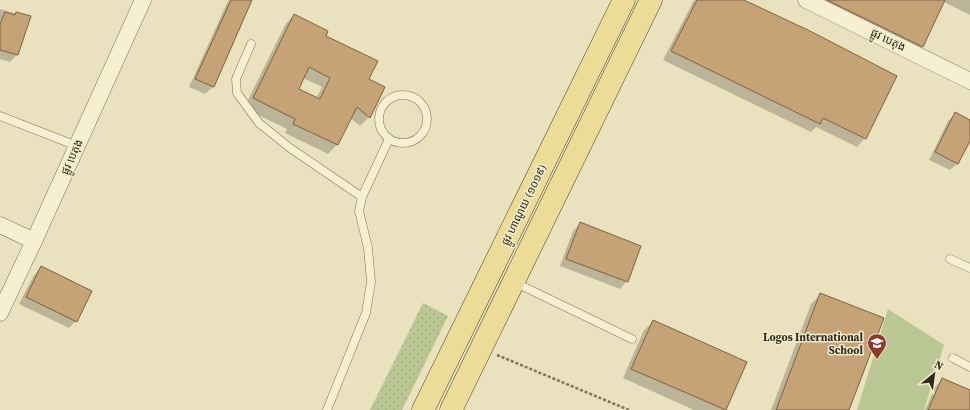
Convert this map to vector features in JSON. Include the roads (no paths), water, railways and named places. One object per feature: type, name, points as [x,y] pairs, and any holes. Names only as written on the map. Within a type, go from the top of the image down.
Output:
[{"type":"main road","name":"ផ្លូវ ហាណូយ (១០១៩)","points":[[423,410],[624,0]]},
{"type":"main road","points":[[451,410],[651,0]]},
{"type":"street","name":"ផ្លូវ បេតុង","points":[[0,313],[143,0]]},
{"type":"street","name":"ផ្លូវ បេតុង","points":[[806,0],[970,81]]},
{"type":"street","points":[[0,225],[34,241]]},
{"type":"lane","points":[[251,44],[236,79],[238,93],[259,123],[290,148],[362,197]]},
{"type":"lane","points":[[403,95],[418,101],[426,114],[424,130],[413,141],[405,143],[389,139],[380,127],[379,119],[383,105],[396,96],[403,95]]},
{"type":"lane","points":[[0,116],[77,146]]},
{"type":"lane","points":[[327,410],[366,313],[371,282],[368,248],[359,211],[362,197],[389,139]]},
{"type":"lane","points":[[950,259],[970,268]]},
{"type":"lane","points":[[513,282],[632,339]]},
{"type":"lane","points":[[953,358],[970,367]]},
{"type":"place","name":"Logos International School","points":[[877,360]]}]
